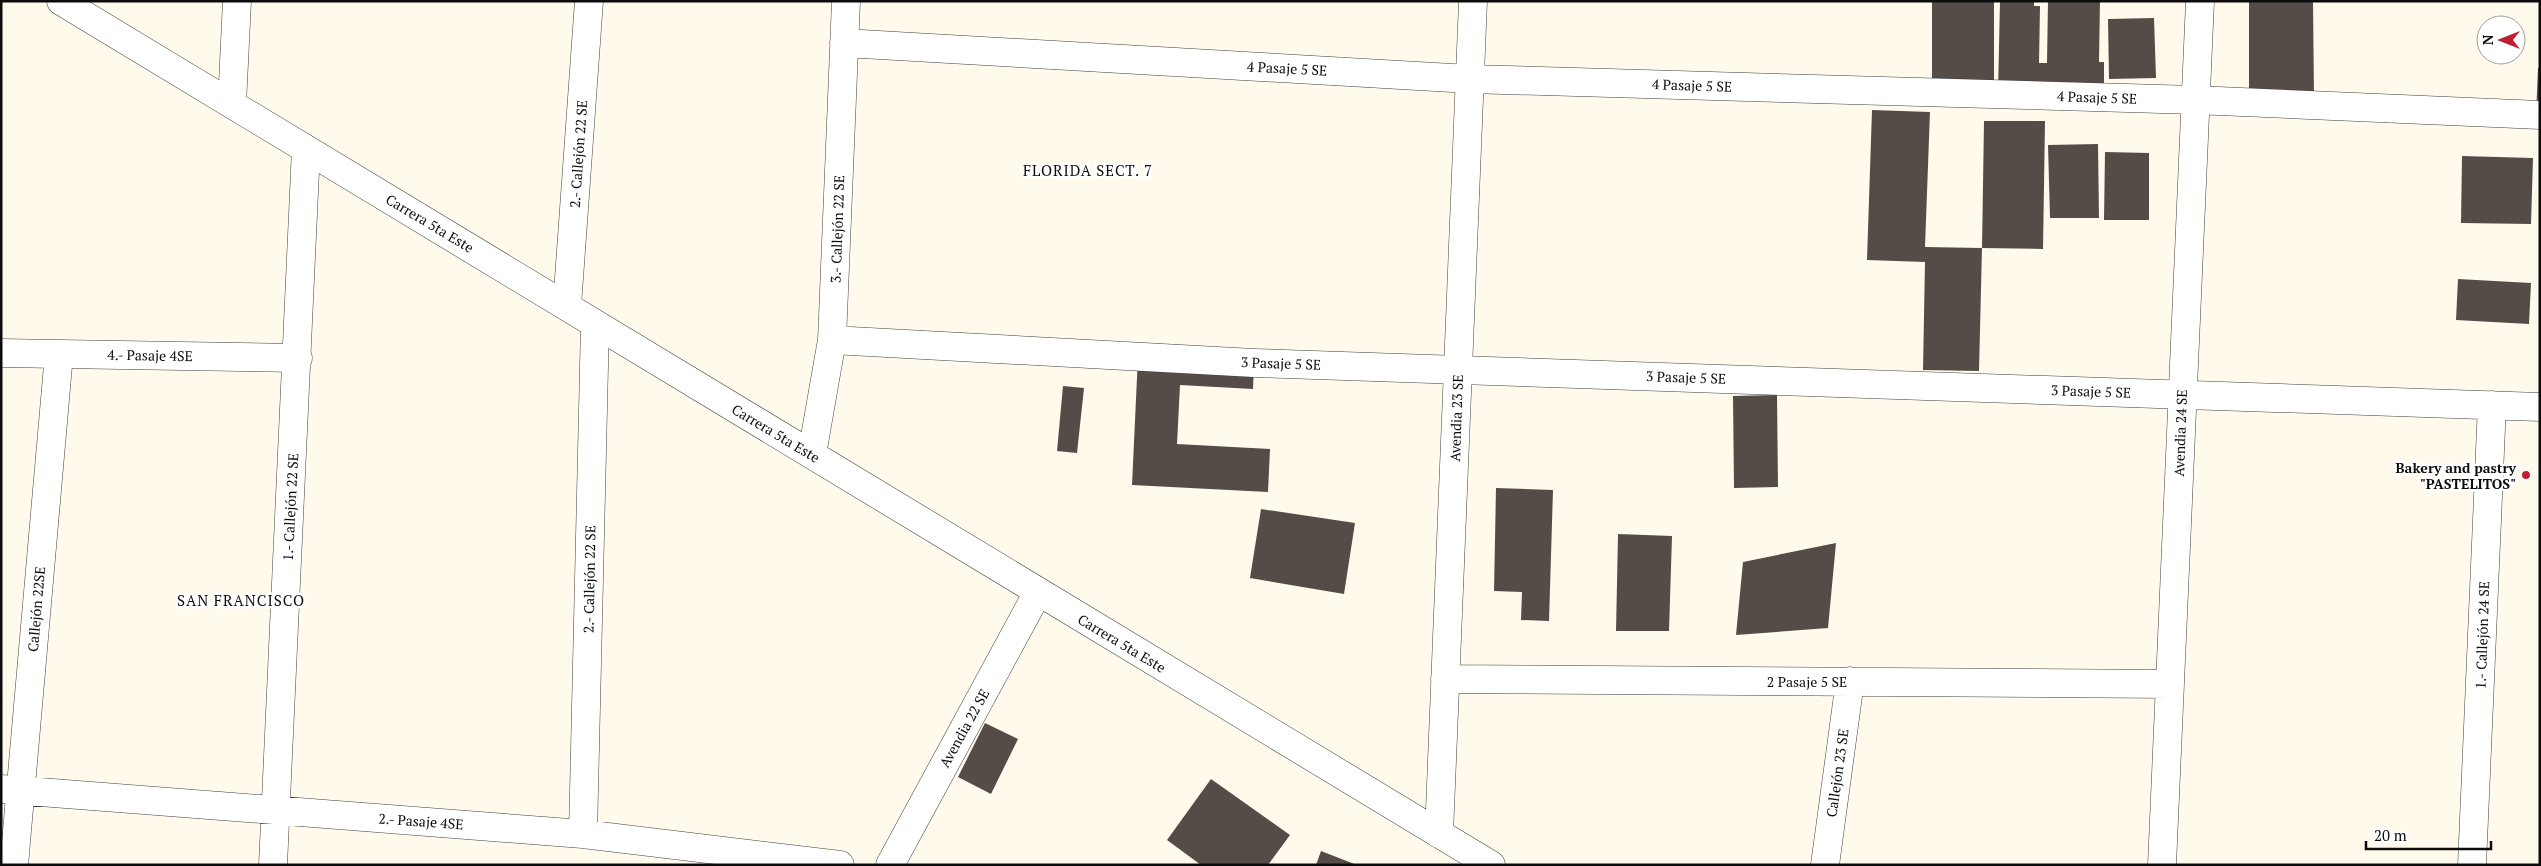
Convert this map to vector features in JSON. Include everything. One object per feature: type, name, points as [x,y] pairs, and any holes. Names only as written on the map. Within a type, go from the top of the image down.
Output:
[{"type":"street","name":"Carrera 5ta Este","points":[[61,1],[1491,865]]},
{"type":"street","points":[[232,104],[237,1]]},
{"type":"street","name":"2.- Callejón 22 SE","points":[[567,306],[589,1]]},
{"type":"street","name":"3.- Callejón 22 SE","points":[[812,454],[832,340],[846,1]]},
{"type":"street","name":"Avendia 23 SE","points":[[1439,834],[1473,1]]},
{"type":"street","name":"Avendia 24 SE","points":[[2162,865],[2200,1]]},
{"type":"street","name":"4 Pasaje 5 SE","points":[[844,43],[1470,79],[2195,100],[2540,115]]},
{"type":"street","name":"1.- Callejón 22 SE","points":[[273,865],[274,810],[298,358],[306,149]]},
{"type":"street","name":"2.- Callejón 22 SE","points":[[583,834],[595,324]]},
{"type":"street","name":"3 Pasaje 5 SE","points":[[832,340],[1254,363],[2540,407]]},
{"type":"street","name":"4.- Pasaje 4SE","points":[[1,353],[298,358]]},
{"type":"street","name":"Callejón 22SE","points":[[14,865],[10,789],[59,354]]},
{"type":"street","name":"1.- Callejón 24 SE","points":[[2472,865],[2492,405]]},
{"type":"street","name":"Avendia 22 SE","points":[[890,865],[1038,592]]},
{"type":"street","name":"2 Pasaje 5 SE","points":[[1445,679],[2170,684]]},
{"type":"street","name":"Callejón 23 SE","points":[[1825,865],[1850,682]]},
{"type":"street","name":"2.- Pasaje 4SE","points":[[10,789],[583,834],[840,865]]},
{"type":"building","points":[[1932,1],[1994,1],[1994,90],[1932,90]]},
{"type":"building","points":[[2000,1],[2034,1],[2034,6],[2040,6],[2039,63],[2047,63],[2048,1],[2100,1],[2099,62],[2104,62],[2104,94],[1998,93]]},
{"type":"building","points":[[2249,1],[2313,1],[2314,97],[2249,97]]},
{"type":"building","points":[[2154,18],[2156,78],[2109,79],[2108,19]]},
{"type":"building","points":[[2538,68],[2540,68],[2540,115],[2536,115]]},
{"type":"building","points":[[1872,110],[1930,112],[1925,247],[1982,248],[1979,371],[1923,370],[1925,262],[1867,260]]},
{"type":"building","points":[[1984,121],[2045,121],[2043,249],[1982,248]]},
{"type":"building","points":[[2098,144],[2099,218],[2050,218],[2048,145]]},
{"type":"building","points":[[2105,152],[2149,153],[2149,220],[2104,220]]},
{"type":"building","points":[[2462,156],[2533,158],[2531,224],[2461,223]]},
{"type":"building","points":[[2458,279],[2531,283],[2529,324],[2456,320]]},
{"type":"building","points":[[1138,356],[1254,363],[1253,389],[1180,385],[1177,444],[1270,449],[1268,492],[1132,485]]},
{"type":"building","points":[[1063,386],[1084,388],[1077,453],[1057,451]]},
{"type":"building","points":[[1777,395],[1778,487],[1734,488],[1733,396]]},
{"type":"building","points":[[1496,488],[1553,490],[1549,621],[1521,620],[1522,592],[1494,591]]},
{"type":"building","points":[[1261,509],[1355,523],[1344,594],[1250,578]]},
{"type":"building","points":[[1618,534],[1672,536],[1669,631],[1616,631]]},
{"type":"building","points":[[1836,543],[1828,628],[1736,635],[1743,562]]},
{"type":"building","points":[[985,723],[1018,739],[991,794],[958,777]]},
{"type":"building","points":[[1211,779],[1290,835],[1268,865],[1201,865],[1167,840]]},
{"type":"building","points":[[1321,851],[1357,865],[1316,865]]},
{"type":"place","name":"Bakery and pastry \"PASTELITOS\"","points":[[2526,475]]},
{"type":"district","name":"FLORIDA SECT. 7","points":[[1088,170]]},
{"type":"district","name":"SAN FRANCISCO","points":[[241,600]]}]
